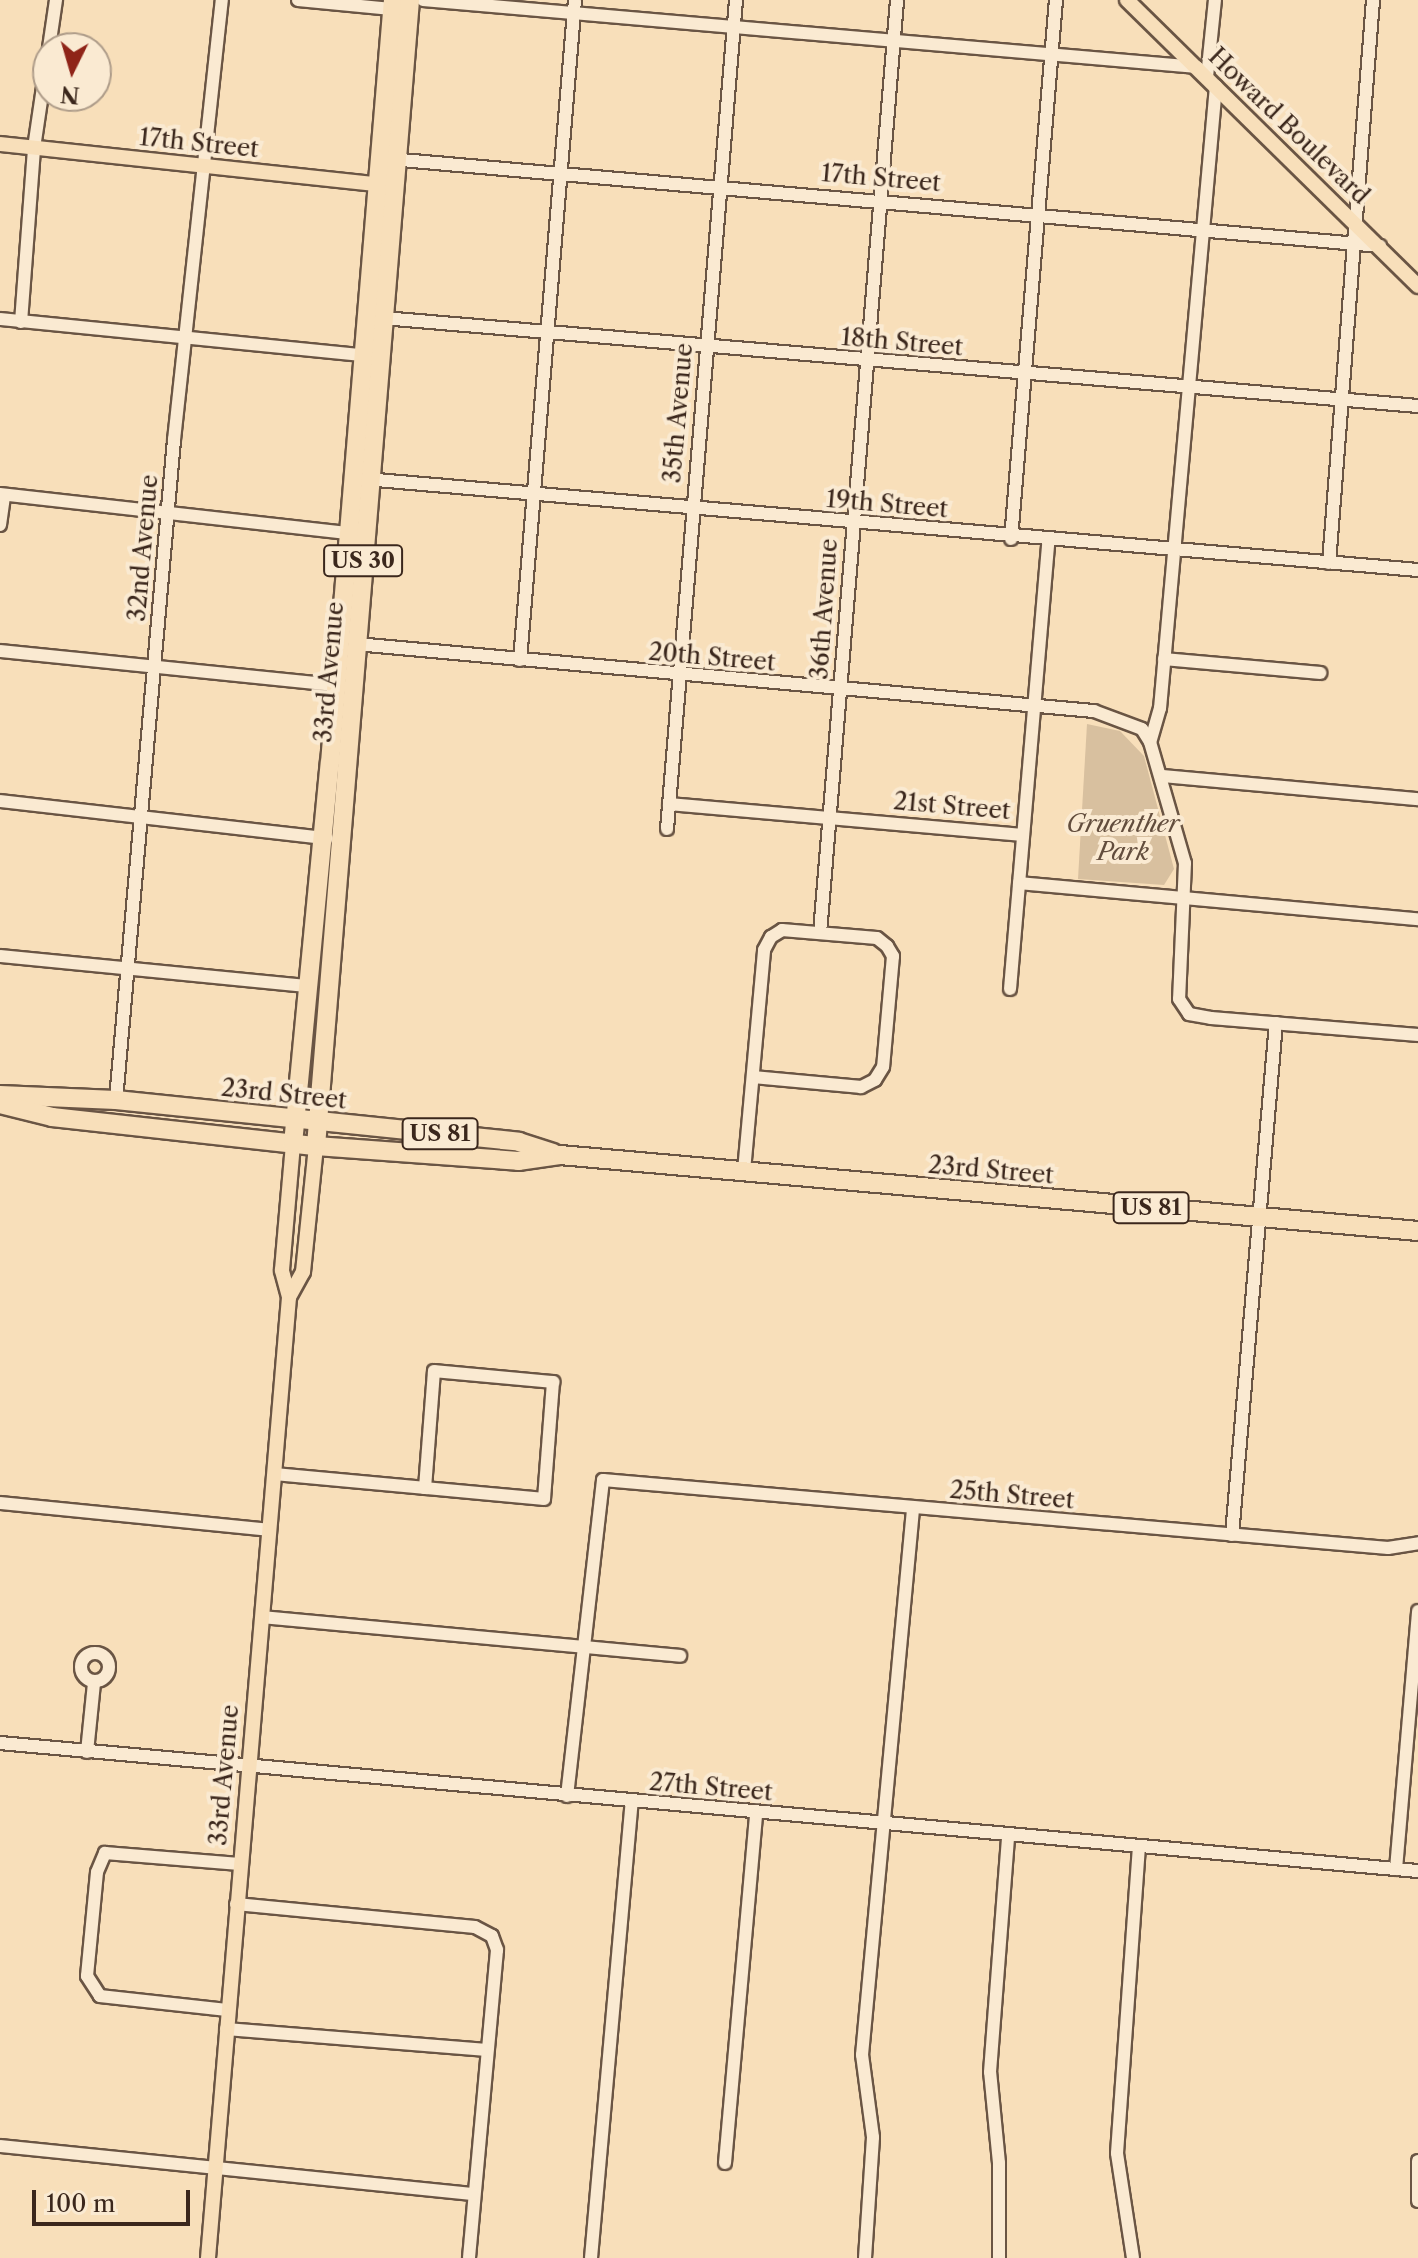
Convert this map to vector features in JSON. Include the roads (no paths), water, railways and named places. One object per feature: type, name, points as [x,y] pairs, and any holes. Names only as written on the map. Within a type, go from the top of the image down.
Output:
[{"type":"highway","name":"33rd Avenue","points":[[388,158],[410,0]]},
{"type":"highway","name":"33rd Avenue","points":[[361,479],[383,318],[392,4]]},
{"type":"highway","name":"33rd Avenue","points":[[293,1144],[306,986],[331,838],[356,644],[363,355],[386,184]]},
{"type":"highway","name":"33rd Avenue","points":[[316,1146],[336,685],[357,535]]},
{"type":"highway","name":"23rd Street","points":[[0,1095],[116,1100],[519,1142],[560,1155],[1418,1231]]},
{"type":"highway","name":"23rd Street","points":[[0,1104],[52,1117],[293,1144],[518,1161],[560,1155]]},
{"type":"main road","name":"Howard Boulevard","points":[[1127,0],[1418,286]]},
{"type":"main road","name":"17th Street","points":[[0,144],[386,184]]},
{"type":"main road","name":"33rd Avenue","points":[[208,2258],[289,1297],[282,1270],[293,1144]]},
{"type":"main road","name":"33rd Avenue","points":[[289,1297],[303,1272],[316,1146]]},
{"type":"street","points":[[51,32],[56,0]]},
{"type":"street","name":"32nd Avenue","points":[[116,1100],[168,516],[222,0]]},
{"type":"street","points":[[298,0],[392,4]]},
{"type":"street","points":[[423,0],[574,7],[734,29],[1051,56],[1207,76]]},
{"type":"street","name":"35th Avenue","points":[[667,829],[736,0]]},
{"type":"street","name":"36th Avenue","points":[[820,933],[897,0]]},
{"type":"street","points":[[1011,539],[1056,0]]},
{"type":"street","points":[[1215,0],[1174,549],[1164,659],[1150,742],[1163,776],[1185,863],[1178,959],[1179,999],[1189,1014],[1418,1035]]},
{"type":"street","points":[[1329,563],[1373,0]]},
{"type":"street","points":[[520,660],[574,7]]},
{"type":"street","points":[[21,322],[39,112]]},
{"type":"street","name":"17th Street","points":[[388,158],[1380,246]]},
{"type":"street","name":"18th Street","points":[[383,318],[1418,406]]},
{"type":"street","points":[[0,319],[363,355]]},
{"type":"street","name":"19th Street","points":[[361,479],[1011,539],[1174,549],[1418,570]]},
{"type":"street","points":[[0,525],[2,494],[168,516],[357,535]]},
{"type":"street","points":[[1023,835],[1048,542]]},
{"type":"street","name":"20th Street","points":[[356,644],[680,676],[1094,711],[1142,729],[1150,742]]},
{"type":"street","points":[[0,651],[336,685]]},
{"type":"street","points":[[1164,659],[1320,673]]},
{"type":"street","points":[[1163,776],[1418,799]]},
{"type":"street","points":[[0,801],[331,838]]},
{"type":"street","name":"21st Street","points":[[669,804],[1023,835],[1010,989]]},
{"type":"street","points":[[1019,883],[1418,919]]},
{"type":"street","points":[[744,1171],[764,950],[782,930],[877,938],[893,956],[883,1067],[861,1087],[753,1077]]},
{"type":"street","points":[[0,956],[306,986]]},
{"type":"street","points":[[1232,1535],[1276,1023]]},
{"type":"street","points":[[275,1474],[425,1488],[544,1499],[553,1382],[434,1371],[425,1488]]},
{"type":"street","name":"25th Street","points":[[586,1644],[603,1480],[1388,1548],[1418,1543]]},
{"type":"street","points":[[0,1503],[270,1530]]},
{"type":"street","points":[[865,2258],[873,2137],[862,2055],[913,1509]]},
{"type":"street","points":[[1396,1869],[1418,1611]]},
{"type":"street","points":[[262,1617],[586,1644],[680,1656]]},
{"type":"street","points":[[567,1796],[586,1644]]},
{"type":"street","points":[[87,1752],[94,1683]]},
{"type":"street","name":"27th Street","points":[[0,1743],[248,1769],[1418,1871]]},
{"type":"street","points":[[591,2258],[632,1801]]},
{"type":"street","points":[[725,2163],[756,1813]]},
{"type":"street","points":[[999,2258],[999,2163],[990,2072],[1008,1837]]},
{"type":"street","points":[[1133,2258],[1117,2153],[1139,1848]]},
{"type":"street","points":[[227,2010],[100,1996],[87,1976],[97,1872],[105,1853],[240,1864]]},
{"type":"street","points":[[236,1904],[452,1924],[475,1927],[492,1936],[497,1950],[469,2258]]},
{"type":"street","points":[[226,2029],[487,2050]]},
{"type":"street","points":[[0,2146],[214,2172],[474,2194]]},
{"type":"street","points":[[1418,2161],[1418,2201]]},
{"type":"park label","name":"Gruenther Park","points":[[1123,838]]}]
